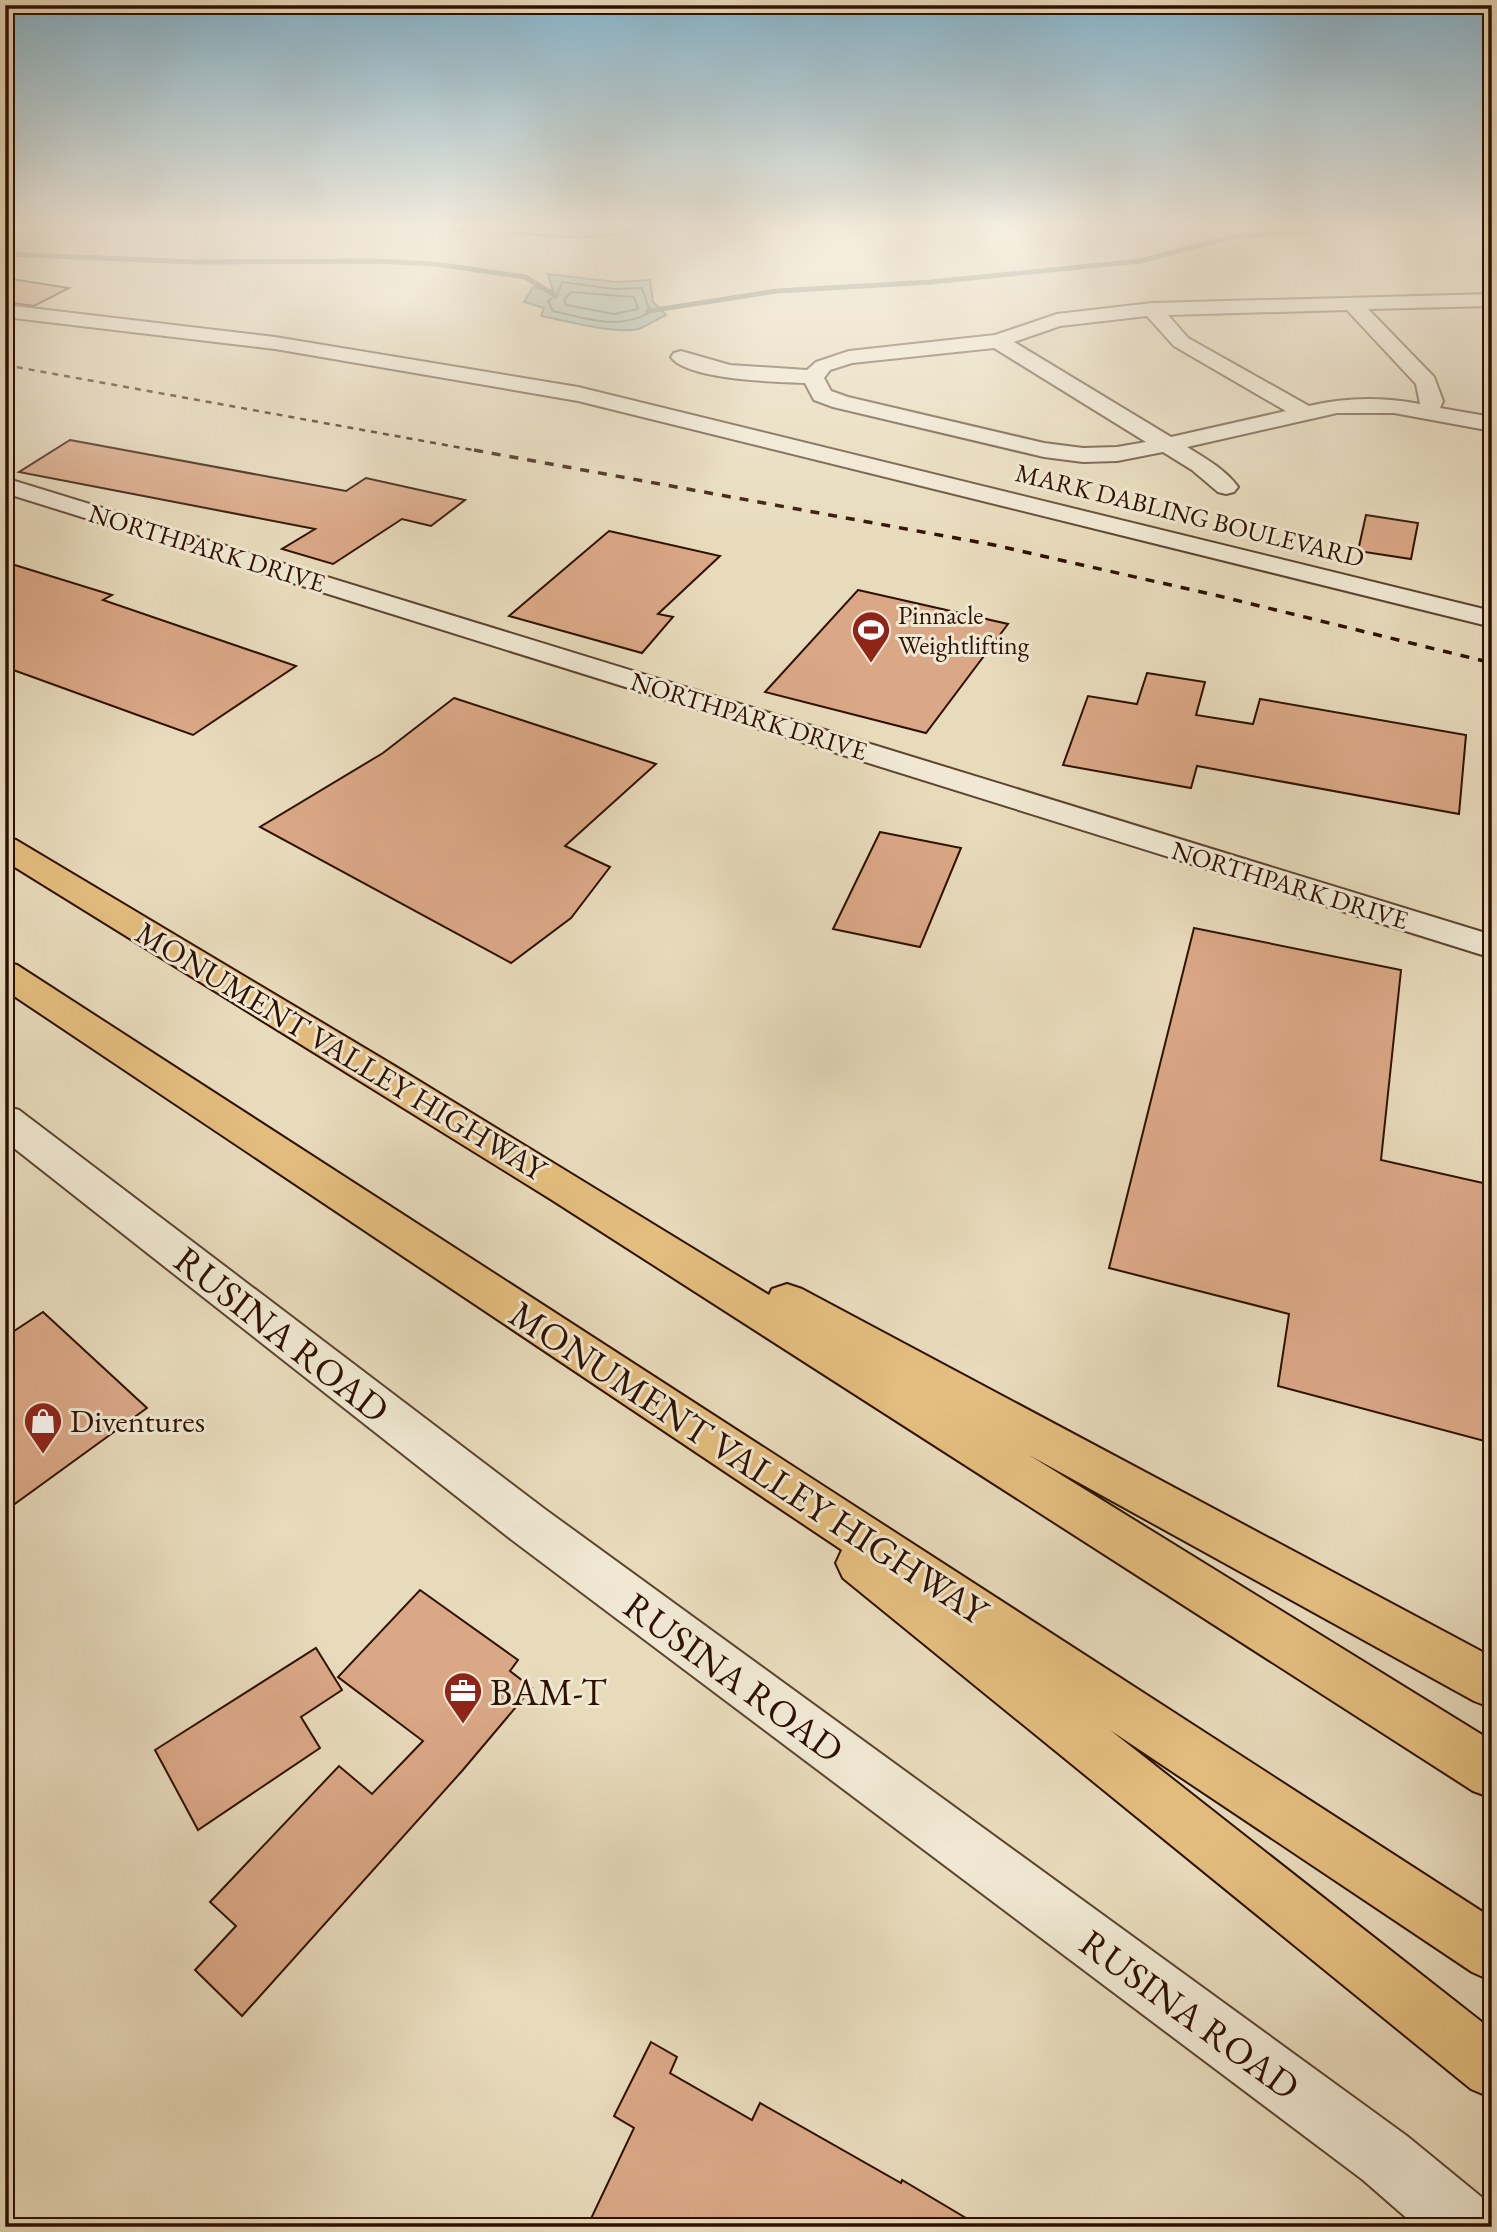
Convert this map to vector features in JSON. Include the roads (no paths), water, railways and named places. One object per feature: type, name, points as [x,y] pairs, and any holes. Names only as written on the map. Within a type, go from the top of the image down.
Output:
[{"type":"highway","name":"MONUMENT VALLEY HIGHWAY","points":[[5,847],[271,1006],[522,1161],[1492,1772]]},
{"type":"highway","name":"MONUMENT VALLEY HIGHWAY","points":[[5,973],[1492,1952]]},
{"type":"highway","points":[[522,1161],[916,1368],[1492,1684]]},
{"type":"highway","points":[[673,1413],[1492,2068]]},
{"type":"street","name":"MARK DABLING BOULEVARD","points":[[162,329],[275,343],[539,386],[1492,619]]},
{"type":"street","points":[[813,377],[823,366],[849,357],[998,341],[1031,329]]},
{"type":"street","points":[[1170,329],[1181,342],[1305,413]]},
{"type":"street","points":[[1376,329],[1426,382],[1432,401],[1427,411]]},
{"type":"street","points":[[998,341],[1200,465],[1226,487]]},
{"type":"street","points":[[681,357],[710,369],[738,374],[813,377]]},
{"type":"street","points":[[813,377],[822,395],[830,399],[929,424],[1066,453],[1116,454],[1305,413],[1355,405],[1427,411],[1492,424]]},
{"type":"street","points":[[875,467],[929,424]]},
{"type":"street","name":"NORTHPARK DRIVE","points":[[5,485],[1492,947]]},
{"type":"street","name":"RUSINA ROAD","points":[[5,1120],[529,1525],[1385,2158],[1467,2227]]},
{"type":"railway","points":[[5,365],[484,452]]},
{"type":"railway","points":[[474,450],[994,545],[1219,596],[1492,663]]},
{"type":"place","name":"Pinnacle Weightlifting","points":[[871,664]]},
{"type":"place","name":"Diventures","points":[[43,1455]]},
{"type":"place","name":"BAM-T","points":[[463,1725]]}]
